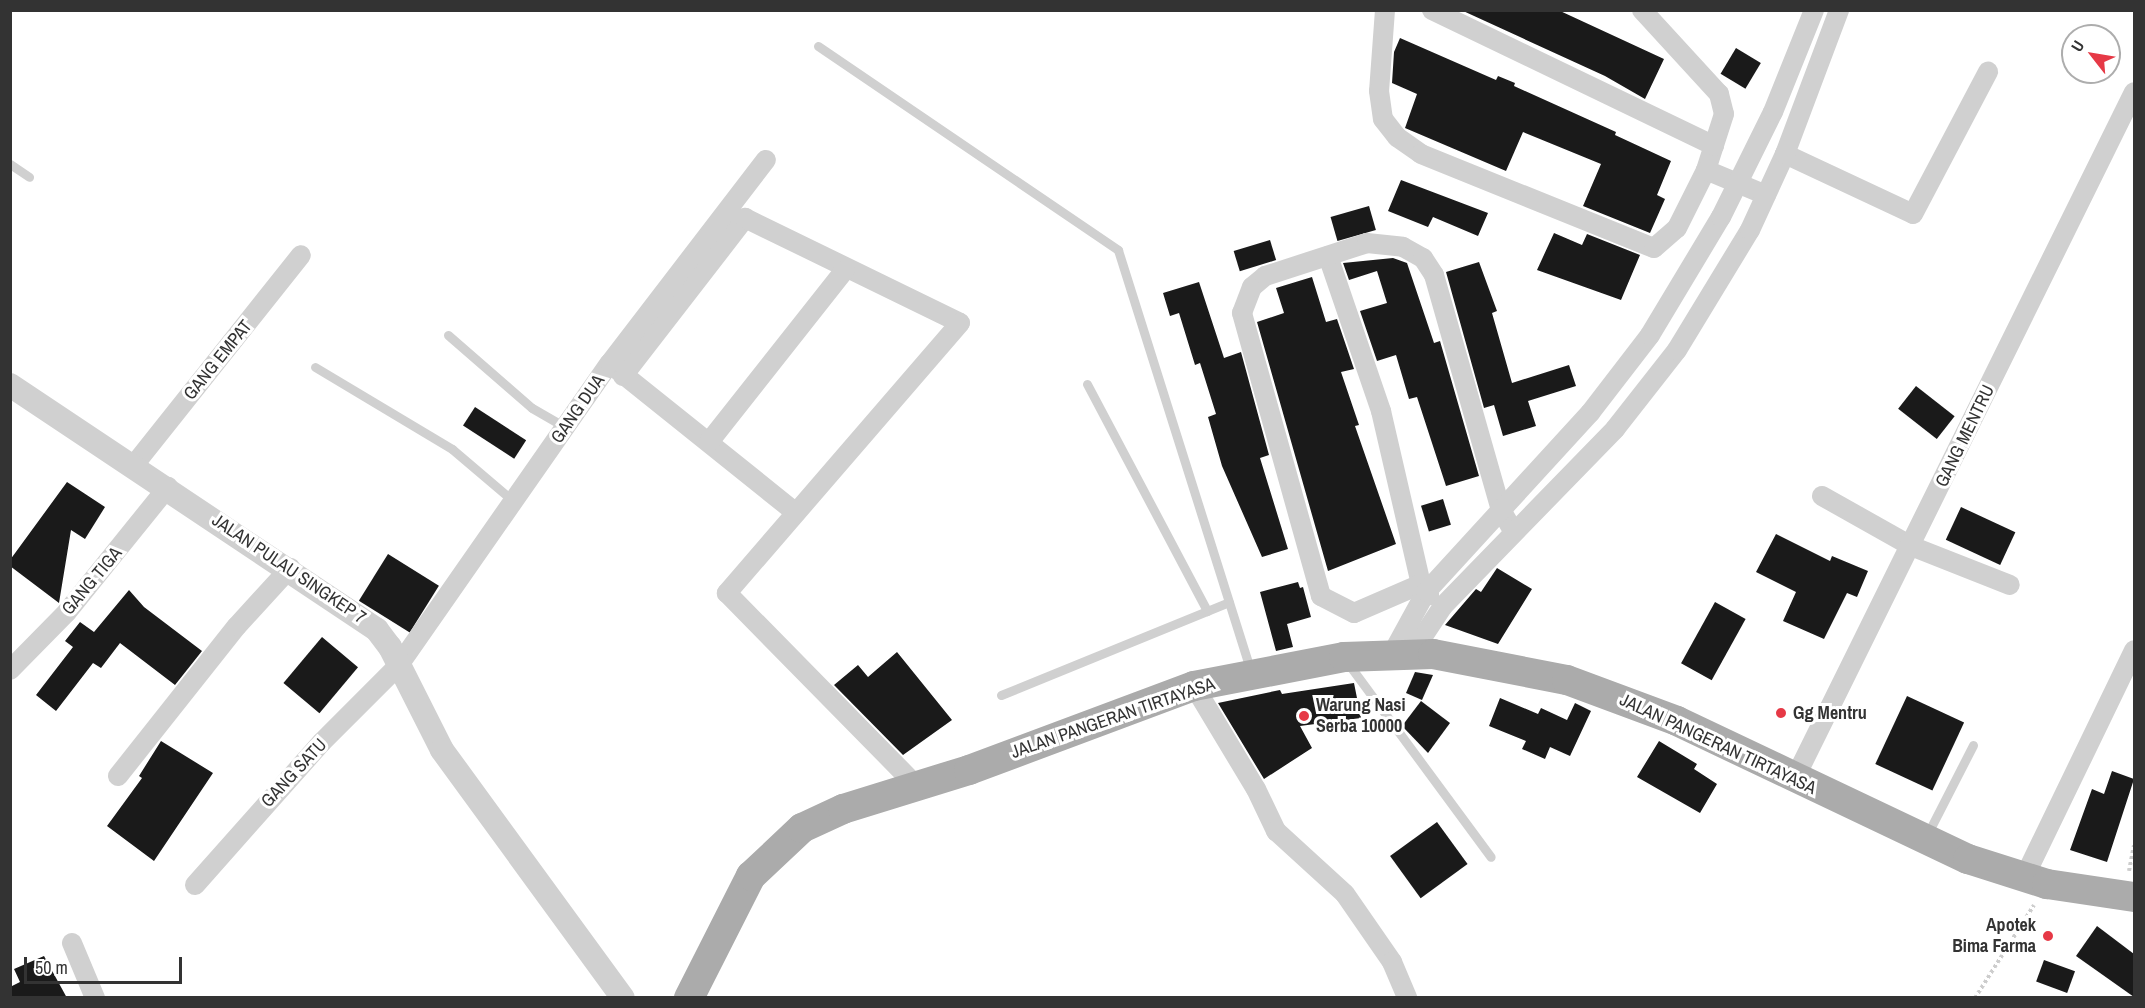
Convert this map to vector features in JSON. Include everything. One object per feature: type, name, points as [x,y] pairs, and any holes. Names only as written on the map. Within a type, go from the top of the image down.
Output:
[{"type":"main road","name":"JALAN PANGERAN TIRTAYASA","points":[[689,998],[745,886],[774,852],[802,828],[915,784],[969,770],[1194,686],[1344,657],[1402,654],[1567,680],[1637,704],[1924,840],[2035,881],[2130,888]]},
{"type":"street","points":[[1385,10],[1379,90],[1383,119],[1397,137],[1421,154],[1654,248],[1673,235],[1706,170],[1724,114],[1719,94],[1642,10]]},
{"type":"street","points":[[1432,10],[1714,146]]},
{"type":"street","points":[[1513,531],[1501,510],[1429,266],[1423,258],[1403,247],[1367,243],[1265,276],[1251,287],[1242,313],[1313,577],[1321,596],[1354,613],[1423,588],[1501,510],[1601,399],[1650,335],[1710,236],[1773,112],[1814,10]]},
{"type":"street","points":[[1402,654],[1513,531],[1625,417],[1677,350],[1739,251],[1766,195],[1785,154],[1839,10]]},
{"type":"street","points":[[1785,154],[1913,214],[1988,72]]},
{"type":"street","name":"GANG MENTRU","points":[[1795,778],[2134,92]]},
{"type":"street","name":"GANG DUA","points":[[399,665],[565,427],[617,370],[766,160]]},
{"type":"street","points":[[1706,170],[1766,195]]},
{"type":"street","points":[[796,513],[617,370],[746,218],[845,270],[960,323],[727,593],[915,784]]},
{"type":"street","points":[[1710,236],[1739,251]]},
{"type":"street","name":"GANG EMPAT","points":[[134,465],[301,255]]},
{"type":"street","points":[[1328,256],[1381,411],[1423,588],[1402,654]]},
{"type":"street","points":[[709,442],[845,270]]},
{"type":"street","name":"JALAN PULAU SINGKEP 7","points":[[10,385],[290,568],[377,630],[399,665],[442,750],[622,998]]},
{"type":"street","points":[[1601,399],[1625,417]]},
{"type":"street","name":"GANG TIGA","points":[[10,670],[67,612],[168,487]]},
{"type":"street","points":[[1822,496],[1911,546],[2010,585]]},
{"type":"street","points":[[118,776],[237,626],[290,568]]},
{"type":"street","points":[[1423,588],[1443,606]]},
{"type":"street","points":[[2035,881],[2134,650]]},
{"type":"street","name":"GANG SATU","points":[[195,885],[322,742],[399,665]]},
{"type":"street","points":[[1194,686],[1256,789],[1276,831],[1345,894],[1392,962],[1407,998]]},
{"type":"street","points":[[72,943],[95,998]]},
{"type":"lane","points":[[818,46],[1118,250],[1252,674]]},
{"type":"lane","points":[[10,164],[29,177]]},
{"type":"lane","points":[[448,335],[532,408],[565,427]]},
{"type":"lane","points":[[315,367],[452,449],[513,501]]},
{"type":"lane","points":[[1087,384],[1207,611]]},
{"type":"lane","points":[[1001,695],[1229,602]]},
{"type":"lane","points":[[1344,657],[1491,857]]},
{"type":"lane","points":[[1924,840],[1973,745]]},
{"type":"path","points":[[2130,888],[2134,845]]},
{"type":"path","points":[[1975,998],[2035,881]]},
{"type":"building","points":[[1461,10],[1558,10],[1664,59],[1645,99],[1605,76]]},
{"type":"building","points":[[1400,38],[1496,80],[1498,76],[1515,83],[1514,86],[1616,132],[1615,135],[1671,161],[1657,195],[1665,199],[1650,233],[1583,206],[1601,164],[1523,132],[1506,171],[1405,128],[1417,94],[1392,83],[1394,52]]},
{"type":"building","points":[[1736,48],[1761,63],[1745,89],[1721,74]]},
{"type":"building","points":[[1401,180],[1488,213],[1478,236],[1433,217],[1428,227],[1388,211]]},
{"type":"building","points":[[1369,206],[1376,230],[1337,241],[1331,217]]},
{"type":"building","points":[[1554,233],[1582,245],[1587,234],[1640,255],[1621,300],[1537,270]]},
{"type":"building","points":[[1270,240],[1276,260],[1240,271],[1234,251]]},
{"type":"building","points":[[1393,258],[1407,263],[1434,343],[1440,341],[1479,476],[1446,486],[1417,397],[1409,399],[1396,355],[1377,361],[1360,311],[1387,303],[1377,271],[1349,280],[1343,263]]},
{"type":"building","points":[[1479,262],[1497,311],[1492,313],[1512,383],[1569,365],[1576,386],[1528,401],[1536,426],[1503,436],[1494,405],[1484,408],[1446,272]]},
{"type":"building","points":[[1312,277],[1326,322],[1337,319],[1354,369],[1341,372],[1359,425],[1355,426],[1396,544],[1328,571],[1257,322],[1284,313],[1276,288]]},
{"type":"building","points":[[1199,282],[1224,358],[1241,352],[1269,455],[1260,458],[1288,549],[1262,557],[1222,466],[1208,417],[1216,414],[1200,363],[1195,365],[1179,313],[1170,316],[1163,293]]},
{"type":"building","points":[[1916,386],[1955,416],[1937,439],[1898,409]]},
{"type":"building","points":[[475,407],[526,440],[514,459],[463,425]]},
{"type":"building","points":[[67,482],[105,507],[85,539],[71,530],[59,603],[10,566],[10,560]]},
{"type":"building","points":[[1443,499],[1451,525],[1429,532],[1421,506]]},
{"type":"building","points":[[1961,507],[2015,532],[2000,565],[1946,540]]},
{"type":"building","points":[[1776,534],[1830,561],[1832,556],[1868,571],[1857,597],[1847,593],[1824,639],[1783,621],[1796,592],[1756,572]]},
{"type":"building","points":[[388,554],[439,586],[410,632],[359,601]]},
{"type":"building","points":[[1497,568],[1532,589],[1498,644],[1445,625],[1476,589],[1481,592]]},
{"type":"building","points":[[1298,582],[1300,588],[1303,587],[1311,617],[1287,624],[1293,647],[1276,651],[1260,592]]},
{"type":"building","points":[[129,590],[144,607],[202,651],[175,685],[120,643],[101,668],[93,663],[56,711],[36,695],[73,647],[65,641],[80,622],[94,632]]},
{"type":"building","points":[[1715,602],[1746,619],[1712,680],[1681,663]]},
{"type":"building","points":[[322,637],[358,667],[319,713],[283,683]]},
{"type":"building","points":[[897,652],[952,720],[903,755],[834,685],[858,665],[868,677]]},
{"type":"building","points":[[1415,672],[1433,675],[1422,700],[1406,693]]},
{"type":"building","points":[[1354,683],[1361,718],[1300,726],[1312,748],[1264,779],[1218,703],[1280,690],[1282,694]]},
{"type":"building","points":[[1907,696],[1964,723],[1932,791],[1875,764]]},
{"type":"building","points":[[1500,698],[1538,714],[1541,708],[1567,720],[1575,703],[1591,711],[1570,756],[1550,747],[1545,759],[1522,749],[1526,741],[1489,726]]},
{"type":"building","points":[[1421,701],[1450,723],[1428,753],[1402,726]]},
{"type":"building","points":[[161,741],[213,773],[154,861],[107,826],[142,778],[139,776]]},
{"type":"building","points":[[1659,741],[1697,764],[1694,769],[1717,784],[1700,813],[1637,777]]},
{"type":"building","points":[[2112,771],[2134,779],[2107,862],[2070,850],[2092,789],[2104,794]]},
{"type":"building","points":[[1437,822],[1468,864],[1421,898],[1390,856]]},
{"type":"building","points":[[2097,926],[2134,954],[2134,997],[2076,956]]},
{"type":"building","points":[[44,956],[67,998],[10,998],[10,987],[20,982],[14,969]]},
{"type":"building","points":[[2044,960],[2075,971],[2067,993],[2036,982]]},
{"type":"place","name":"Gg Mentru","points":[[1781,713]]},
{"type":"place","name":"Warung Nasi Serba 10000","points":[[1304,716]]},
{"type":"place","name":"Apotek Bima Farma","points":[[2048,936]]}]
